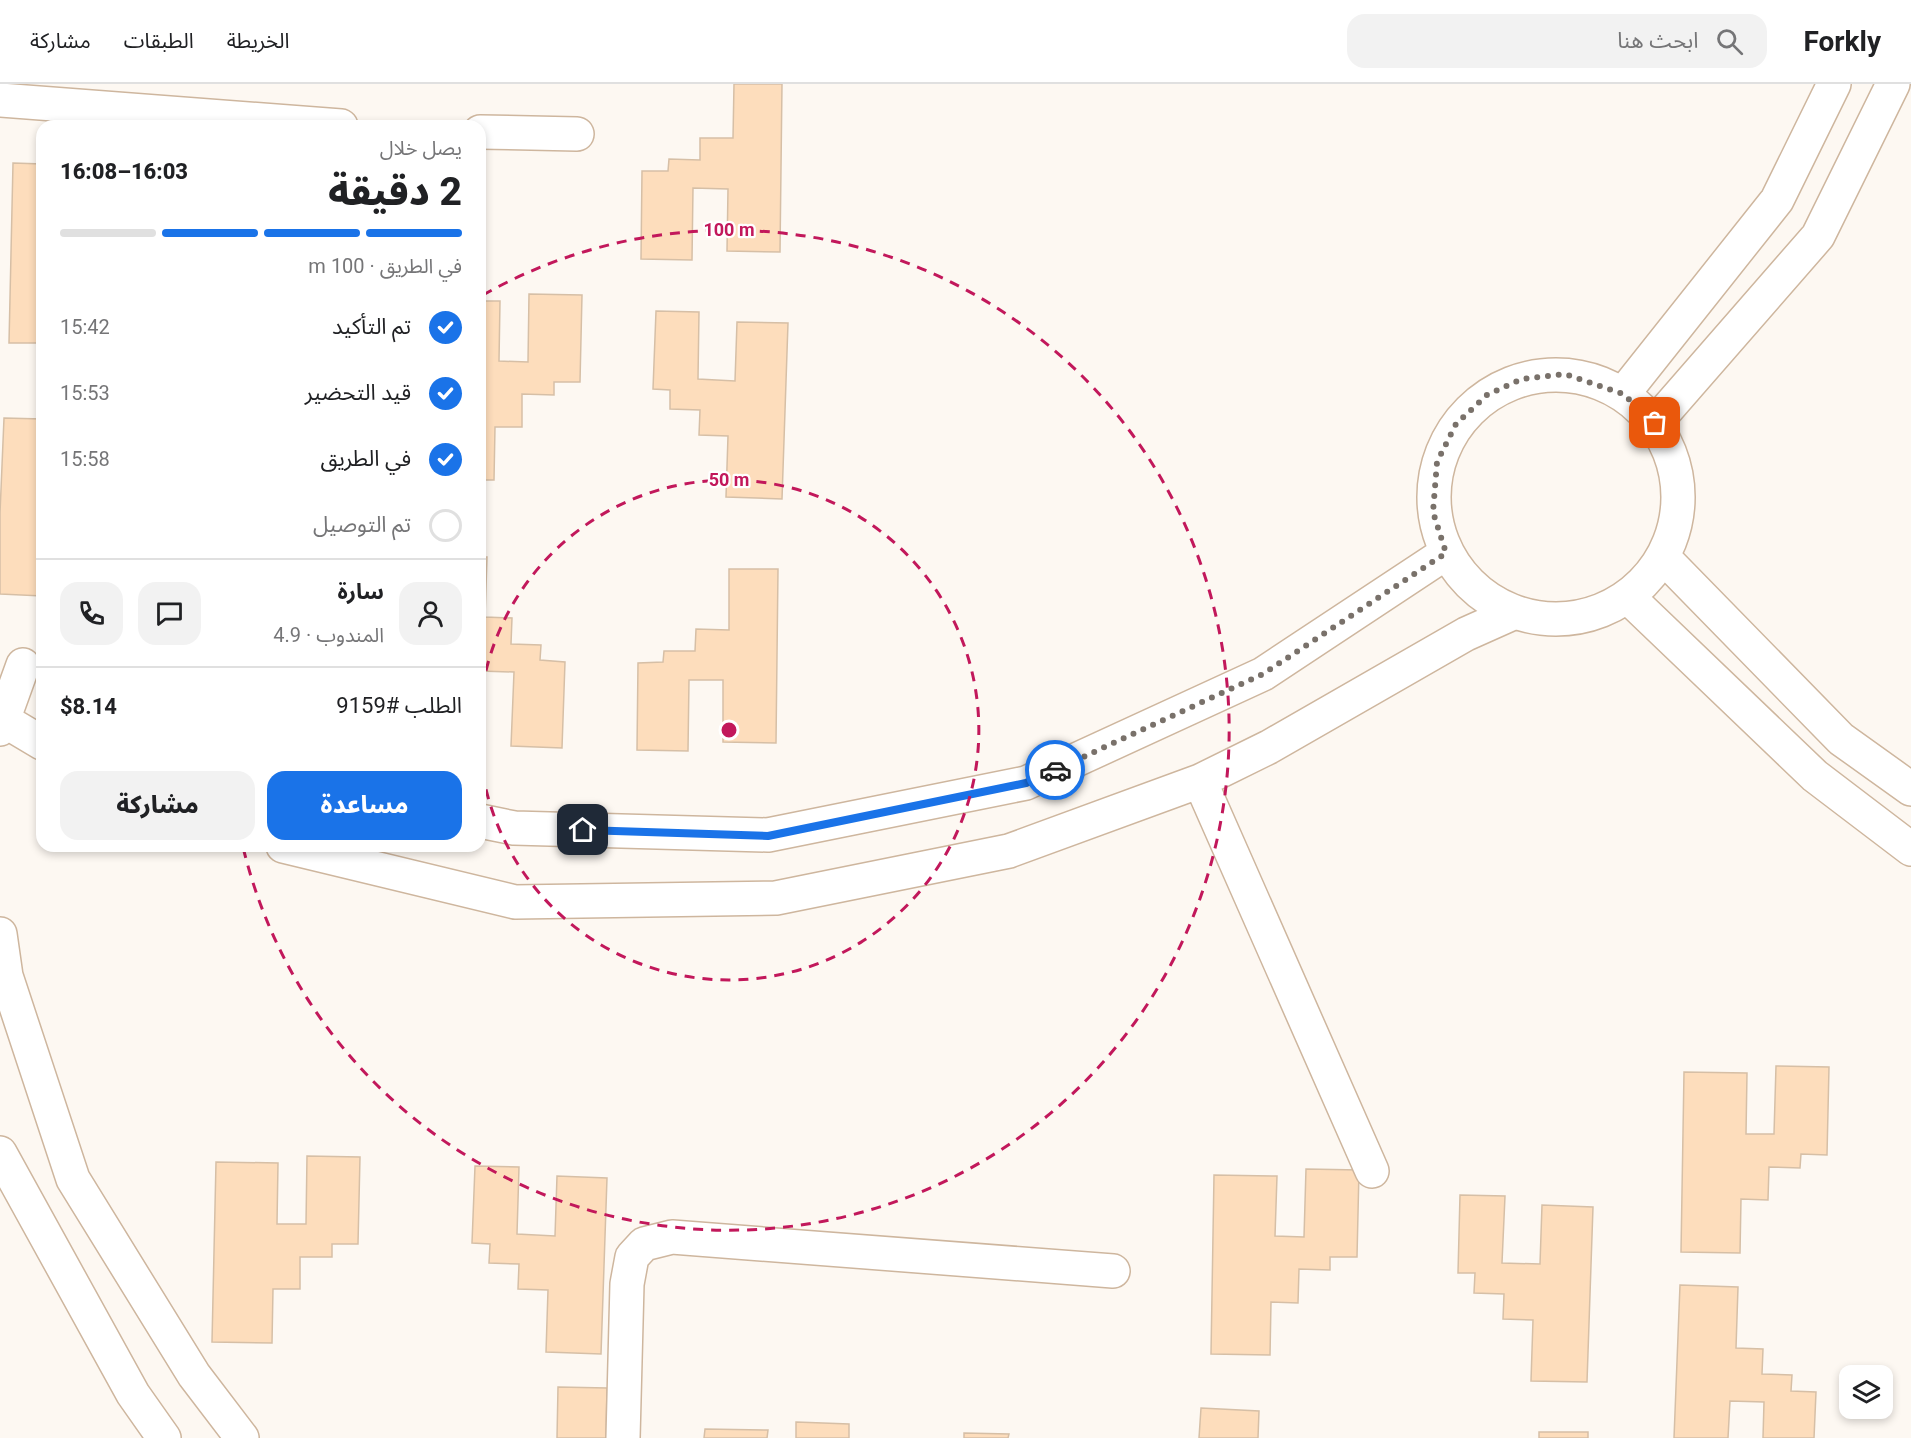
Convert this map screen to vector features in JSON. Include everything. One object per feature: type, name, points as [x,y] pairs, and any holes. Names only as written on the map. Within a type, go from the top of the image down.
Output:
[{"type":"street","points":[[1623,394],[1777,200],[1834,84]]},
{"type":"street","points":[[1655,423],[1818,236],[1893,84]]},
{"type":"street","points":[[0,100],[262,120]]},
{"type":"street","points":[[486,132],[577,134]]},
{"type":"street","points":[[1565,374],[1623,394],[1655,423],[1675,462],[1680,505],[1664,558],[1627,596],[1594,615],[1552,621],[1513,613],[1476,591],[1446,553],[1433,512],[1437,462],[1456,424],[1487,395],[1522,379],[1565,374]]},
{"type":"street","points":[[486,822],[514,828],[768,836],[1026,783],[1263,674],[1446,553]]},
{"type":"street","points":[[1664,558],[1841,739],[1911,789]]},
{"type":"street","points":[[1627,596],[1815,776],[1911,849]]},
{"type":"street","points":[[308,852],[515,902],[776,898],[1009,851],[1200,781],[1269,747],[1466,634],[1513,613]]},
{"type":"street","points":[[22,665],[1,722],[36,740]]},
{"type":"street","points":[[1200,781],[1372,1170]]},
{"type":"street","points":[[0,934],[6,976],[73,1179],[194,1375],[242,1438]]},
{"type":"street","points":[[0,1153],[133,1394],[164,1438]]},
{"type":"street","points":[[623,1438],[627,1284],[632,1257],[644,1244],[672,1238],[1113,1271]]},
{"type":"building","points":[[734,84],[782,84],[780,252],[727,251],[728,189],[693,188],[692,260],[641,259],[642,171],[668,171],[669,159],[700,160],[700,138],[733,138]]},
{"type":"building","points":[[13,163],[36,164],[36,343],[9,343]]},
{"type":"building","points":[[529,294],[582,295],[580,382],[554,382],[554,395],[522,394],[522,427],[495,427],[494,480],[486,480],[486,301],[500,301],[499,361],[528,362]]},
{"type":"building","points":[[656,311],[699,312],[698,379],[735,381],[737,322],[788,323],[782,499],[726,497],[728,436],[699,435],[700,410],[670,409],[670,390],[653,389]]},
{"type":"building","points":[[4,418],[36,419],[36,596],[0,594],[0,513]]},
{"type":"building","points":[[729,569],[778,569],[776,743],[723,742],[723,680],[689,680],[688,751],[637,750],[638,663],[663,662],[664,651],[695,651],[696,629],[729,630]]},
{"type":"building","points":[[486,617],[512,618],[511,644],[541,645],[540,660],[565,662],[562,748],[511,746],[514,672],[486,671]]},
{"type":"building","points":[[1776,1066],[1829,1067],[1827,1155],[1801,1154],[1800,1168],[1769,1167],[1768,1200],[1741,1199],[1740,1253],[1681,1252],[1684,1072],[1747,1073],[1746,1134],[1774,1134]]},
{"type":"building","points":[[307,1156],[360,1157],[358,1244],[332,1244],[332,1257],[300,1257],[300,1289],[273,1289],[272,1343],[212,1342],[216,1162],[278,1163],[277,1224],[306,1224]]},
{"type":"building","points":[[475,1166],[519,1167],[517,1234],[555,1236],[557,1176],[607,1178],[601,1354],[546,1352],[548,1290],[518,1289],[519,1264],[489,1263],[490,1244],[472,1243]]},
{"type":"building","points":[[1306,1169],[1359,1170],[1357,1257],[1330,1257],[1330,1270],[1299,1269],[1298,1303],[1271,1302],[1270,1355],[1211,1354],[1214,1175],[1277,1176],[1275,1236],[1304,1237]]},
{"type":"building","points":[[1460,1195],[1505,1196],[1502,1263],[1540,1264],[1542,1205],[1593,1207],[1587,1382],[1531,1381],[1533,1320],[1503,1319],[1504,1294],[1474,1293],[1475,1273],[1458,1273]]},
{"type":"building","points":[[1680,1285],[1738,1287],[1736,1348],[1763,1349],[1762,1374],[1792,1375],[1791,1391],[1816,1392],[1814,1438],[1763,1438],[1764,1402],[1730,1401],[1728,1438],[1674,1438]]},
{"type":"building","points":[[558,1387],[607,1388],[606,1438],[557,1438]]},
{"type":"building","points":[[1201,1408],[1259,1411],[1258,1438],[1199,1438]]},
{"type":"building","points":[[796,1422],[849,1424],[849,1438],[796,1438]]},
{"type":"building","points":[[705,1429],[768,1430],[767,1438],[704,1438]]},
{"type":"building","points":[[1539,1432],[1588,1432],[1588,1438],[1539,1438]]},
{"type":"building","points":[[964,1433],[1009,1434],[1008,1438],[964,1438]]},
{"type":"way so far","points":[[1055,770],[1263,674],[1446,553],[1433,512],[1437,462],[1456,424],[1487,395],[1522,379],[1565,374],[1623,394],[1655,423]]},
{"type":"route","points":[[583,830],[768,836],[1026,783],[1055,770]]}]
